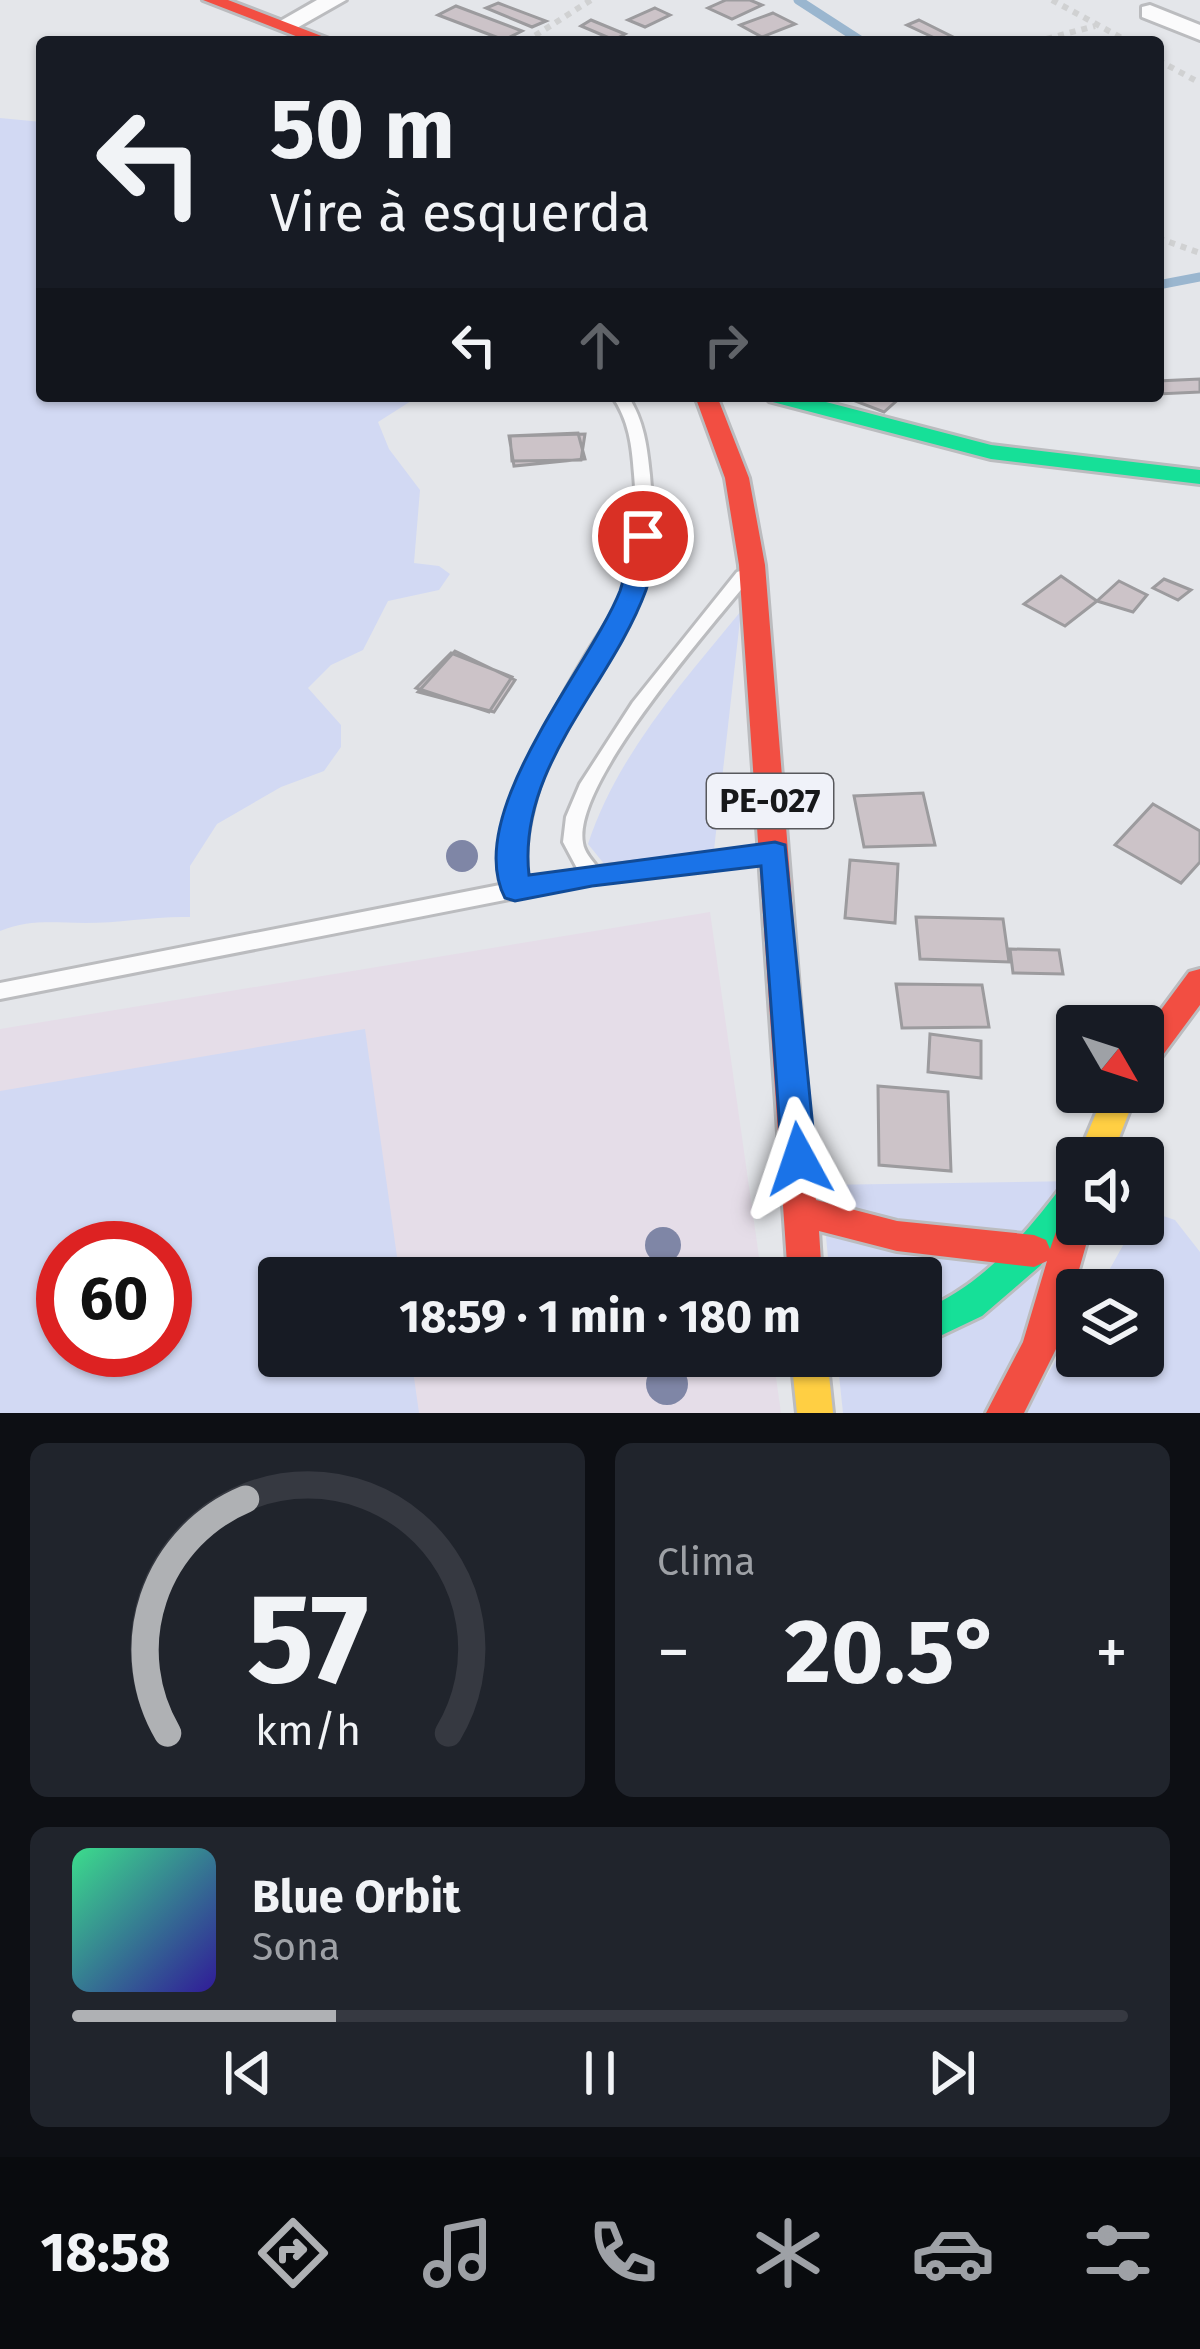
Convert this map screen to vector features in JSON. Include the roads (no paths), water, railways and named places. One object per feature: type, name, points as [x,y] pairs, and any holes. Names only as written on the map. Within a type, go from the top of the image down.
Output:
[{"type":"main road","points":[[212,0],[314,36]]},
{"type":"main road","name":"PE-027","points":[[709,402],[723,429],[741,488],[775,853],[804,1257]]},
{"type":"main road","points":[[798,402],[883,428],[991,452],[1200,477]]},
{"type":"main road","points":[[1164,1030],[1200,981]]},
{"type":"main road","points":[[802,1212],[897,1236],[1034,1251]]},
{"type":"main road","points":[[942,1321],[994,1292],[1056,1221]]},
{"type":"main road","points":[[1004,1413],[1039,1347],[1069,1245]]},
{"type":"main road","points":[[811,1377],[815,1413]]},
{"type":"street","points":[[286,24],[335,0]]},
{"type":"street","points":[[1150,12],[1200,33]]},
{"type":"lane","points":[[515,890],[512,850],[518,809],[559,722],[623,611],[640,568],[645,504],[640,442],[634,416],[624,402]]},
{"type":"lane","points":[[592,874],[573,843],[574,818],[585,790],[617,739],[749,567]]},
{"type":"lane","points":[[0,991],[592,874],[775,853]]},
{"type":"waterway","points":[[798,0],[854,36]]},
{"type":"waterway","points":[[1164,284],[1200,277]]}]
